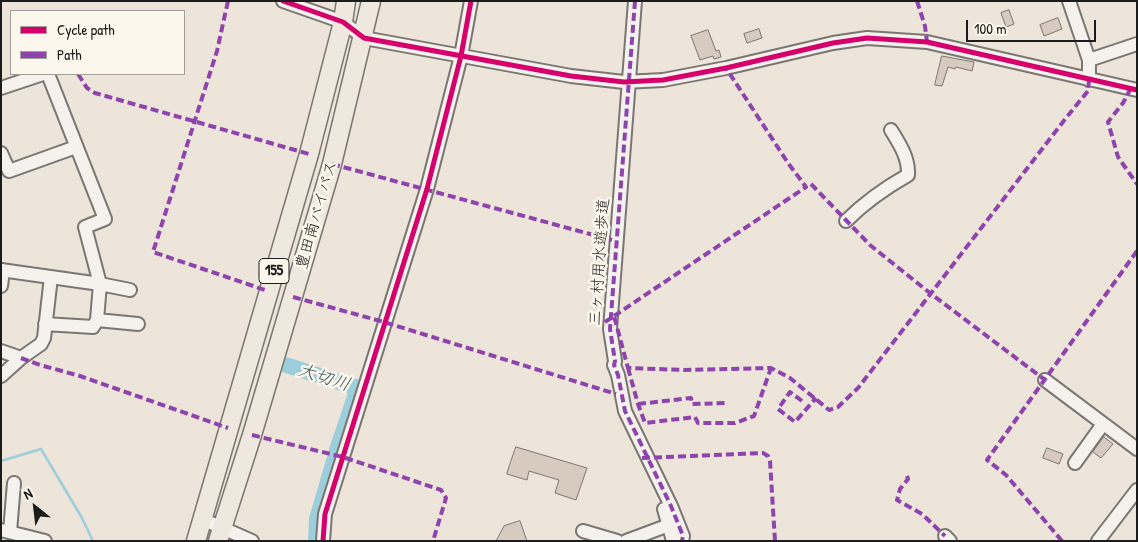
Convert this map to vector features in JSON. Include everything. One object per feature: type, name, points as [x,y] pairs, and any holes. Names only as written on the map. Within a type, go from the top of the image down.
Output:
[{"type":"highway","name":"豊田南バイパス","points":[[220,534],[252,435],[332,164],[353,30],[346,1]]},
{"type":"highway","points":[[353,30],[362,1]]},
{"type":"highway","name":"豊田南バイパス","points":[[196,541],[309,154],[328,120],[346,49],[353,30],[371,1]]},
{"type":"highway","name":"155","points":[[208,541],[214,530],[220,534]]},
{"type":"street","points":[[283,1],[353,30],[461,56],[571,76],[627,82],[672,78],[726,68],[834,43],[867,38],[927,42],[1137,90]]},
{"type":"street","points":[[323,541],[325,514],[427,189],[461,56],[471,1]]},
{"type":"street","points":[[630,1],[627,82],[605,335],[619,414],[661,499],[673,541]]},
{"type":"street","name":"三ヶ村用水遊歩道","points":[[635,1],[627,82],[610,329],[614,365],[618,375],[625,410],[646,457],[672,506],[683,536],[682,541]]},
{"type":"street","points":[[1070,1],[1089,60],[1089,80]]},
{"type":"street","points":[[1089,60],[1137,44]]},
{"type":"street","points":[[1,88],[40,75]]},
{"type":"street","points":[[45,324],[93,327],[97,320],[100,284],[86,227],[105,219],[48,75]]},
{"type":"street","points":[[846,221],[862,205],[908,175],[905,154],[891,130]]},
{"type":"street","points":[[1,153],[9,171],[76,147]]},
{"type":"street","points":[[1,286],[2,270],[130,290]]},
{"type":"street","points":[[1,376],[40,344],[44,338],[51,277]]},
{"type":"street","points":[[97,320],[138,324]]},
{"type":"street","points":[[1,351],[21,358]]},
{"type":"street","points":[[1045,380],[1137,449]]},
{"type":"street","points":[[1076,463],[1103,424]]},
{"type":"street","points":[[14,484],[6,531],[45,541]]},
{"type":"street","points":[[1098,541],[1137,490]]},
{"type":"street","points":[[202,519],[220,534],[252,541]]},
{"type":"street","points":[[626,541],[669,525]]},
{"type":"street","points":[[582,531],[617,541]]},
{"type":"building","points":[[1009,10],[1014,24],[1006,27],[1001,13]]},
{"type":"building","points":[[1058,18],[1062,29],[1044,36],[1040,25]]},
{"type":"building","points":[[759,29],[762,38],[747,43],[744,34]]},
{"type":"building","points":[[708,30],[716,51],[719,50],[721,57],[714,59],[713,56],[700,60],[691,36]]},
{"type":"building","points":[[942,56],[974,62],[972,71],[948,67],[942,86],[935,85]]},
{"type":"building","points":[[1104,437],[1113,444],[1101,458],[1093,452]]},
{"type":"building","points":[[516,447],[587,468],[576,500],[555,493],[559,480],[529,471],[527,480],[507,474]]},
{"type":"building","points":[[1047,448],[1063,454],[1059,464],[1043,458]]},
{"type":"building","points":[[520,521],[527,541],[496,541],[504,526]]},
{"type":"waterway","name":"大切川","points":[[286,365],[358,388],[337,450]]},
{"type":"waterway","points":[[1,461],[41,449],[82,518],[93,541]]},
{"type":"waterway","name":"大切川","points":[[316,541],[317,519],[334,461]]},
{"type":"marked path","points":[[228,1],[217,51],[153,252],[268,291]]},
{"type":"marked path","points":[[635,1],[610,329],[614,365],[618,375],[625,411],[671,506],[683,536],[682,541]]},
{"type":"marked path","points":[[917,1],[925,26],[927,42]]},
{"type":"marked path","points":[[614,316],[806,187],[788,163],[726,68]]},
{"type":"marked path","points":[[79,75],[87,88],[95,93],[309,154]]},
{"type":"marked path","points":[[605,322],[614,316],[628,368],[684,370],[771,368],[790,378],[829,410],[838,407],[858,388],[1088,91],[1089,80]]},
{"type":"marked path","points":[[1131,88],[1123,103],[1108,122],[1118,157],[1137,184]]},
{"type":"marked path","points":[[332,164],[612,240]]},
{"type":"marked path","points":[[811,184],[870,245],[1045,380]]},
{"type":"marked path","points":[[1062,541],[1006,475],[987,460],[1137,251]]},
{"type":"marked path","points":[[293,297],[384,322],[616,394]]},
{"type":"marked path","points":[[21,358],[80,376],[228,428]]},
{"type":"marked path","points":[[628,368],[645,423],[695,417],[698,423],[735,423],[754,416],[771,368]]},
{"type":"marked path","points":[[802,401],[790,392],[778,409],[795,422],[816,398]]},
{"type":"marked path","points":[[638,404],[691,398],[692,404],[726,403]]},
{"type":"marked path","points":[[252,435],[343,457],[441,490],[446,498],[433,541]]},
{"type":"marked path","points":[[642,458],[763,453],[768,456],[770,461],[775,541]]},
{"type":"marked path","points":[[907,476],[908,479],[900,489],[897,500],[922,514],[945,536]]},
{"type":"cycle path","points":[[283,1],[343,22],[364,38],[571,76],[624,82],[663,80],[726,68],[833,43],[867,38],[927,42],[1137,90]]},
{"type":"cycle path","points":[[323,541],[325,514],[427,189],[461,56],[471,1]]}]
